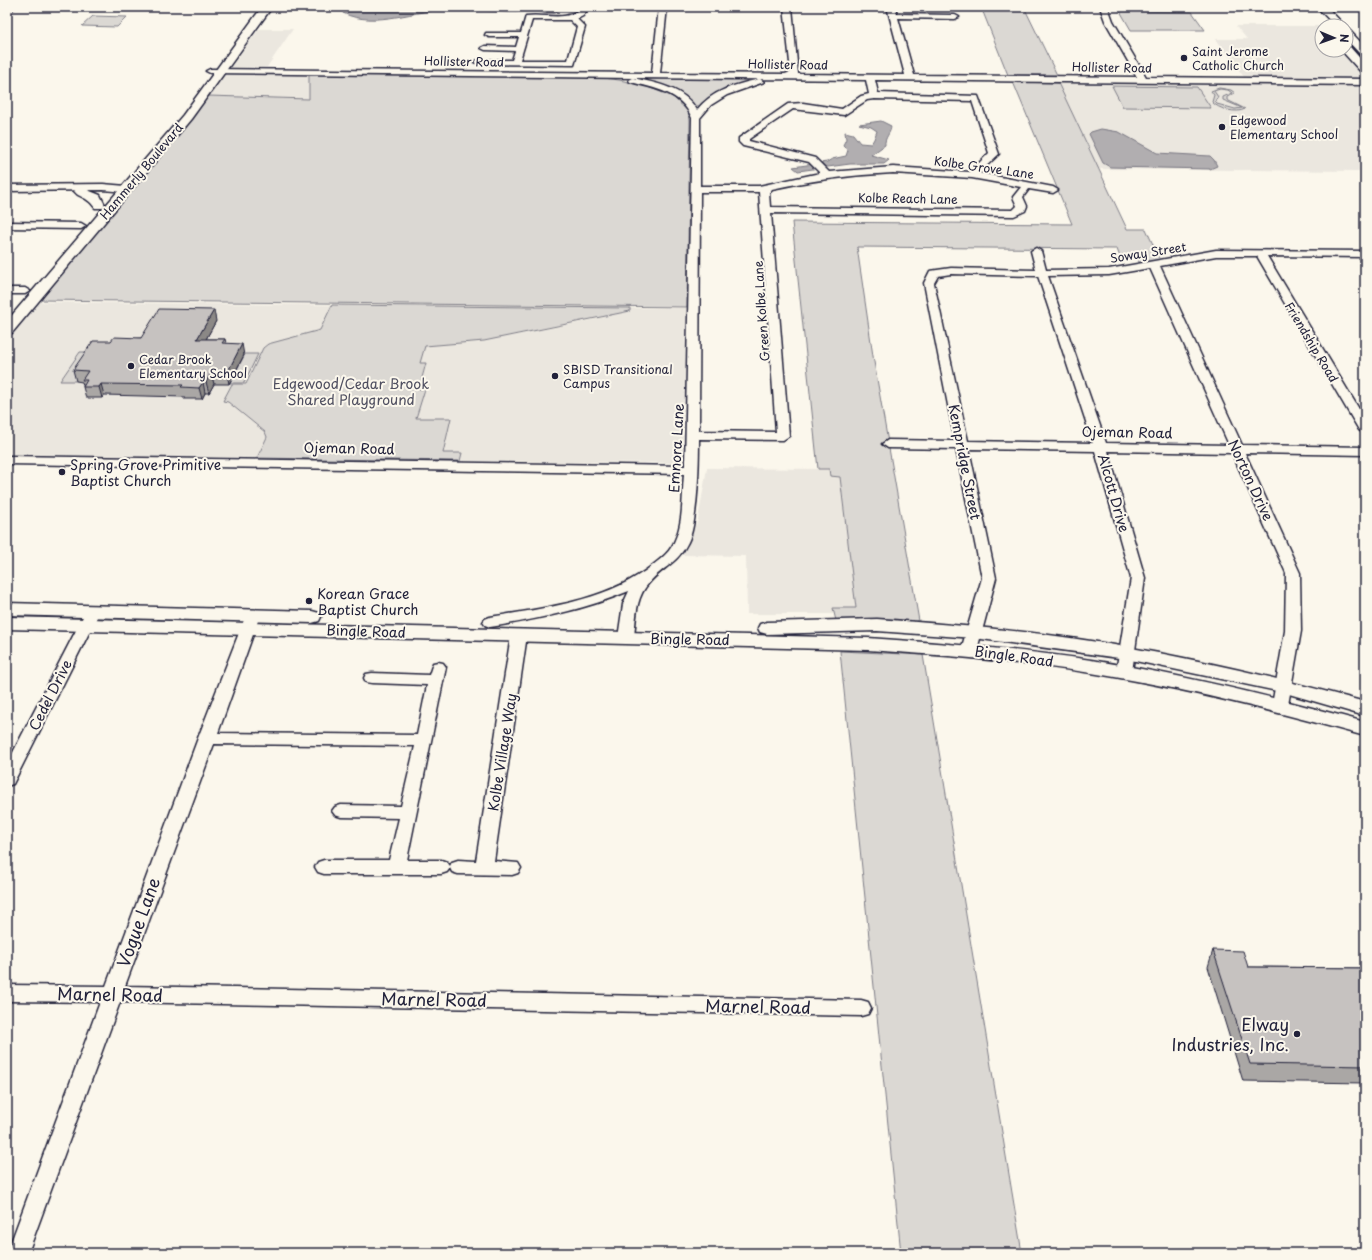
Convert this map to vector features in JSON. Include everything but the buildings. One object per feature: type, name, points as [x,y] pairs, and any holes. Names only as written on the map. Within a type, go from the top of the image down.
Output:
[{"type":"main road","name":"Hammerly Boulevard","points":[[216,71],[237,34],[257,7]]},
{"type":"main road","name":"Hammerly Boulevard","points":[[7,330],[61,267],[115,189],[184,106],[248,34],[267,7]]},
{"type":"main road","points":[[1322,7],[1332,18]]},
{"type":"main road","points":[[237,34],[248,34]]},
{"type":"main road","points":[[1354,44],[1365,53]]},
{"type":"main road","points":[[1354,58],[1365,70]]},
{"type":"main road","name":"Hammerly Boulevard","points":[[7,313],[99,205],[115,189]]},
{"type":"main road","points":[[80,191],[96,198],[99,205]]},
{"type":"main road","points":[[46,267],[61,267]]},
{"type":"main road","name":"Bingle Road","points":[[7,609],[90,618],[415,626],[520,635],[627,631]]},
{"type":"main road","name":"Bingle Road","points":[[7,623],[90,618]]},
{"type":"main road","name":"Bingle Road","points":[[415,626],[490,622],[627,631],[792,635],[877,625],[972,641],[1125,662],[1282,696],[1365,710]]},
{"type":"main road","name":"Bingle Road","points":[[1282,696],[1365,730]]},
{"type":"street","points":[[515,62],[518,48],[529,18],[572,18],[580,14],[585,7]]},
{"type":"street","points":[[656,75],[663,7]]},
{"type":"street","points":[[696,118],[702,107],[721,93],[751,83],[790,76],[795,73],[788,7]]},
{"type":"street","points":[[891,7],[910,77]]},
{"type":"street","points":[[1104,7],[1109,21],[1143,80]]},
{"type":"street","points":[[894,16],[955,17]]},
{"type":"street","points":[[478,62],[571,63],[581,27],[572,18]]},
{"type":"street","points":[[489,35],[523,35]]},
{"type":"street","points":[[485,48],[518,48]]},
{"type":"street","points":[[506,73],[509,64],[515,62]]},
{"type":"street","points":[[515,62],[520,65],[518,73]]},
{"type":"street","name":"Hollister Road","points":[[216,71],[790,76],[870,79],[910,77],[1365,82]]},
{"type":"street","points":[[601,75],[641,82],[671,92],[690,106],[696,118]]},
{"type":"street","points":[[870,79],[874,96]]},
{"type":"street","points":[[825,173],[813,162],[746,144],[744,142],[744,138],[791,106],[803,106],[840,113],[844,112],[864,98],[874,96],[975,98],[994,154],[972,175]]},
{"type":"street","name":"Emnora Lane","points":[[627,631],[630,604],[642,581],[672,557],[682,541],[687,525],[693,435],[696,118]]},
{"type":"street","name":"Kolbe Grove Lane","points":[[695,186],[759,189],[825,173],[893,170],[972,175],[1053,190]]},
{"type":"street","name":"Kolbe Reach Lane","points":[[766,210],[1014,213],[1020,211],[1022,206],[1018,197],[1027,185]]},
{"type":"street","name":"Green Kolbe Lane","points":[[693,435],[783,436],[764,192],[769,187]]},
{"type":"street","points":[[7,188],[115,189]]},
{"type":"street","points":[[7,194],[115,189]]},
{"type":"street","points":[[7,225],[81,226]]},
{"type":"street","name":"Alcott Drive","points":[[1036,251],[1101,448],[1138,578],[1125,662]]},
{"type":"street","name":"Friendship Road","points":[[1260,253],[1365,430]]},
{"type":"street","name":"Soway Street","points":[[934,273],[951,271],[1042,273],[1109,272],[1216,254],[1365,254]]},
{"type":"street","name":"Norton Drive","points":[[1154,265],[1293,573],[1293,631],[1282,696]]},
{"type":"street","name":"Kempridge Street","points":[[934,273],[929,283],[989,578],[972,641]]},
{"type":"street","points":[[7,291],[25,292]]},
{"type":"street","name":"Ojeman Road","points":[[888,444],[1365,452]]},
{"type":"street","name":"Ojeman Road","points":[[7,460],[691,470]]},
{"type":"street","points":[[490,622],[550,612],[592,601],[642,581]]},
{"type":"street","name":"Cedel Drive","points":[[7,780],[90,618]]},
{"type":"street","name":"Vogue Lane","points":[[17,1253],[250,622]]},
{"type":"street","name":"Kolbe Village Way","points":[[484,868],[520,635]]},
{"type":"street","points":[[372,678],[437,674],[410,812],[397,866]]},
{"type":"street","points":[[206,738],[424,741]]},
{"type":"street","points":[[341,811],[410,812]]},
{"type":"street","points":[[324,867],[397,866],[512,868]]},
{"type":"street","name":"Marnel Road","points":[[7,993],[112,993],[861,1008]]},
{"type":"shaded area","points":[[342,7],[560,7],[556,13],[552,14],[533,11],[509,12],[458,9],[437,10],[382,19],[369,19],[343,13]]},
{"type":"shaded area","points":[[1236,26],[1314,26],[1314,58],[1347,58],[1364,78],[1244,77],[1216,39],[1247,39]]},
{"type":"shaded area","points":[[259,29],[293,29],[267,67],[231,67]]},
{"type":"shaded area","points":[[229,73],[309,73],[309,99],[208,96],[223,75]]},
{"type":"shaded area","name":"Edgewood Elementary School","points":[[1058,83],[1365,86],[1365,171],[1098,169]]},
{"type":"shaded area","points":[[881,121],[891,126],[891,129],[885,145],[871,155],[889,160],[884,164],[850,164],[798,171],[793,167],[827,162],[832,159],[846,156],[848,150],[843,145],[846,139],[845,132],[853,134],[860,143],[871,144],[877,131],[871,127],[859,124]]},
{"type":"shaded area","points":[[1101,129],[1119,132],[1157,153],[1210,156],[1217,166],[1210,169],[1110,167],[1103,163],[1089,134]]},
{"type":"shaded area","name":"Cedar Brook Elementary School","points":[[37,302],[332,305],[320,330],[268,344],[263,348],[245,384],[223,401],[228,402],[265,432],[267,437],[257,458],[7,455],[7,337]]},
{"type":"shaded area","name":"SBISD Transitional Campus","points":[[630,308],[688,308],[687,418],[683,456],[676,463],[460,461],[462,453],[443,453],[416,418],[424,389],[419,389],[426,364],[419,364],[425,346],[484,341],[586,321],[630,311]]},
{"type":"shaded area","points":[[707,468],[829,469],[840,477],[856,608],[834,608],[834,614],[747,614],[746,556],[682,555],[698,520]]},
{"type":"green space","points":[[981,7],[1024,7],[1057,75],[1008,75]]},
{"type":"green space","points":[[1120,11],[1192,12],[1205,30],[1131,30]]},
{"type":"green space","points":[[93,16],[127,17],[117,27],[82,26]]},
{"type":"green space","points":[[309,73],[596,77],[643,85],[673,97],[688,111],[690,120],[687,307],[39,300],[208,96],[309,99]]},
{"type":"green space","points":[[628,78],[769,79],[718,93],[699,106],[694,105],[669,91]]},
{"type":"green space","points":[[1013,82],[1058,83],[1127,229],[1146,229],[1160,260],[1140,264],[1137,257],[1120,257],[1117,249],[857,247],[873,356],[919,621],[836,621],[833,608],[856,608],[840,477],[830,476],[829,469],[818,469],[792,222],[1072,224]]},
{"type":"green space","points":[[1112,86],[1197,87],[1211,108],[1123,107]]},
{"type":"green space","points":[[1219,88],[1231,90],[1235,93],[1227,97],[1227,100],[1245,109],[1233,111],[1215,105],[1212,102],[1214,95],[1211,91]],"holes":[[[1220,89],[1228,90],[1232,93],[1223,97],[1223,100],[1242,108],[1235,109],[1217,104],[1215,102],[1218,97],[1214,91]]]},
{"type":"green space","name":"Edgewood/Cedar Brook Shared Playground","points":[[332,305],[630,308],[630,311],[484,341],[425,346],[420,363],[426,363],[419,389],[425,389],[416,418],[451,418],[443,453],[462,453],[460,461],[257,458],[267,437],[265,432],[228,402],[223,401],[232,384],[246,384],[263,348],[268,344],[320,330]]},
{"type":"green space","points":[[80,352],[96,352],[76,381],[60,381]]},
{"type":"green space","points":[[245,354],[258,354],[244,383],[230,383]]},
{"type":"green space","points":[[840,651],[923,655],[1022,1253],[901,1253]]},
{"type":"waterway","points":[[7,15],[16,7]]},
{"type":"place","name":"Saint Jerome Catholic Church","points":[[1184,58]]},
{"type":"place","name":"Edgewood Elementary School","points":[[1222,127]]},
{"type":"place","name":"Cedar Brook Elementary School","points":[[131,366]]},
{"type":"place","name":"SBISD Transitional Campus","points":[[555,376]]},
{"type":"place","name":"Spring Grove Primitive Baptist Church","points":[[62,472]]},
{"type":"place","name":"Korean Grace Baptist Church","points":[[309,601]]},
{"type":"place","name":"Elway Industries, Inc.","points":[[1297,1034]]}]
